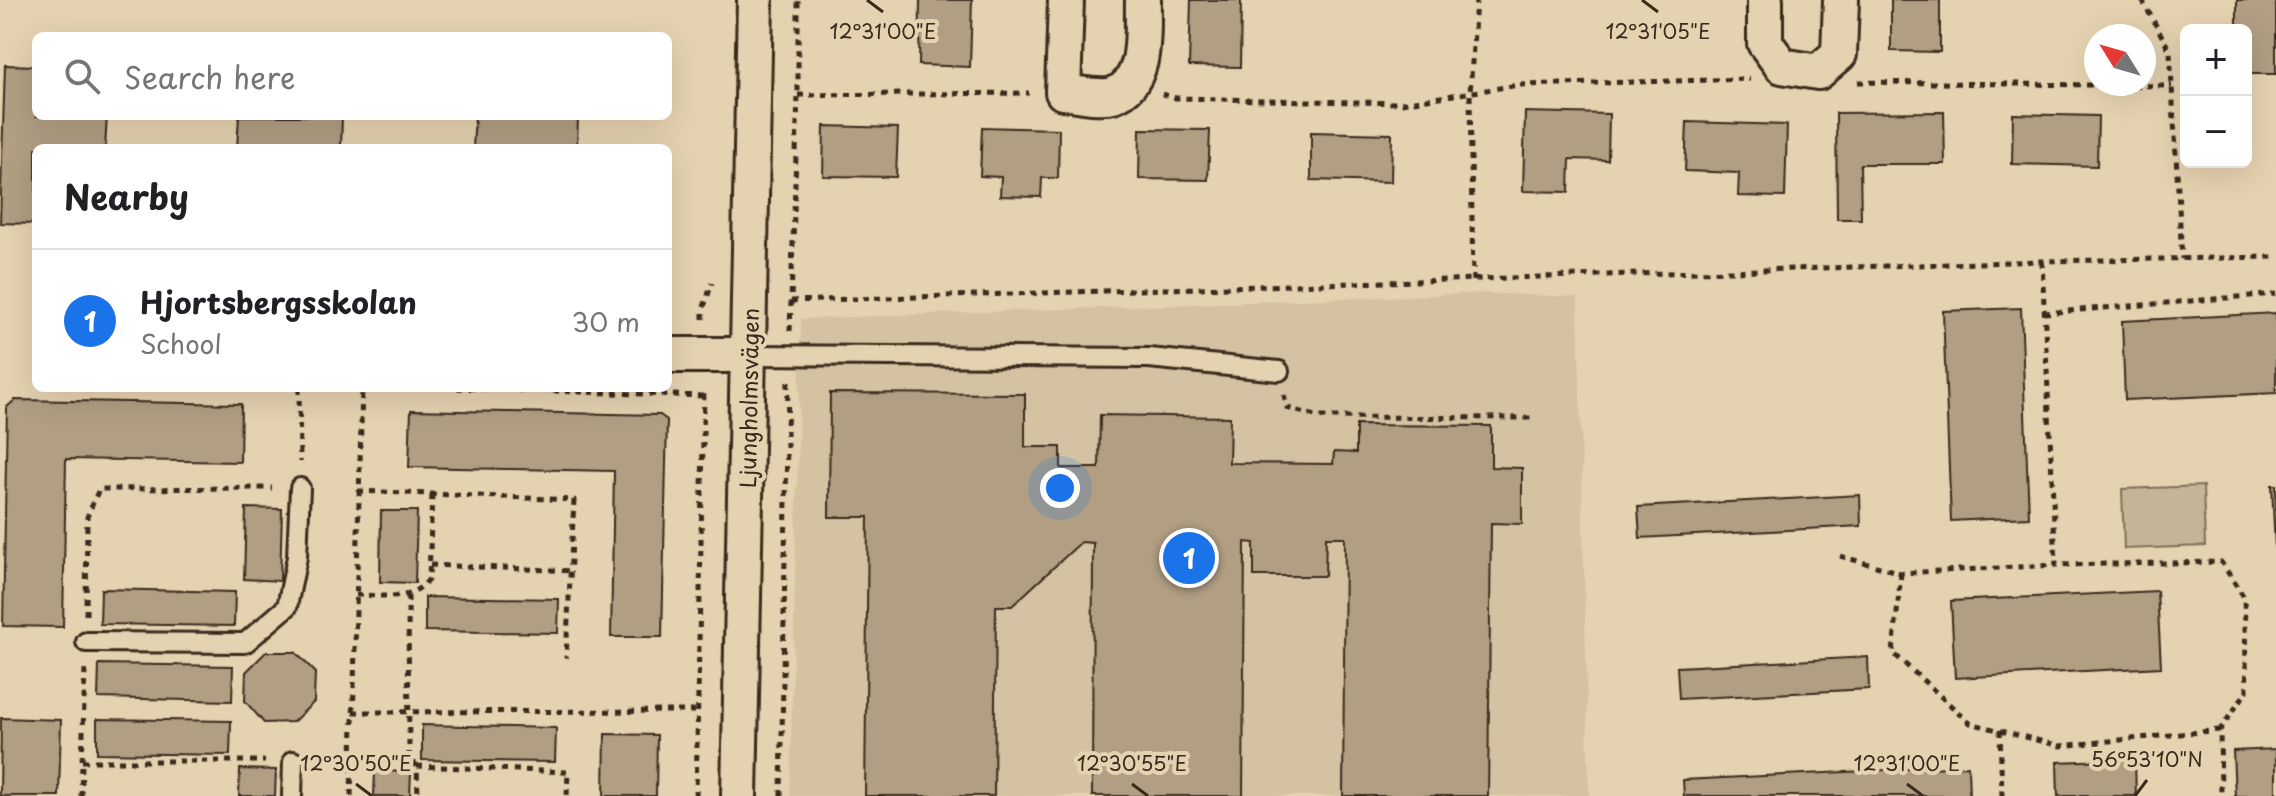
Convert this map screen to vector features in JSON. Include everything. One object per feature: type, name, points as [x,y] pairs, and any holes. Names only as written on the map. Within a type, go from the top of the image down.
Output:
[{"type":"street","name":"Ljungholmsvägen","points":[[739,796],[755,0]]},
{"type":"street","points":[[1066,0],[1063,92],[1112,95],[1131,82],[1140,61],[1143,0]]},
{"type":"street","points":[[1765,0],[1765,43],[1782,66],[1818,72],[1839,54],[1841,0]]},
{"type":"street","points":[[672,355],[749,355]]},
{"type":"lane","points":[[749,355],[1149,358],[1279,371]]},
{"type":"lane","points":[[86,642],[245,643],[287,607],[297,557],[300,488]]},
{"type":"lane","points":[[292,796],[293,761]]},
{"type":"path","points":[[781,796],[798,0]]},
{"type":"path","points":[[1473,281],[1470,93],[1476,0]]},
{"type":"path","points":[[2142,0],[2170,51],[2182,259]]},
{"type":"path","points":[[1131,82],[1148,91],[1176,98],[1401,103],[1519,85],[1745,81],[1782,66]]},
{"type":"path","points":[[1818,72],[1863,83],[2172,86]]},
{"type":"path","points":[[798,95],[1063,92]]},
{"type":"path","points":[[791,301],[2042,261],[2276,257]]},
{"type":"path","points":[[2042,261],[2056,565]]},
{"type":"path","points":[[2044,313],[2276,294]]},
{"type":"path","points":[[1279,371],[1287,408],[1319,417],[1533,418]]},
{"type":"path","points":[[81,796],[87,517],[99,489],[300,488],[299,392]]},
{"type":"path","points":[[351,796],[362,392]]},
{"type":"path","points":[[580,392],[704,396]]},
{"type":"path","points":[[358,491],[574,500],[566,658]]},
{"type":"path","points":[[356,595],[408,596],[422,588],[429,579],[432,493]]},
{"type":"path","points":[[1840,556],[1901,573],[2056,565],[2221,562],[2244,597],[2247,691],[2220,730],[2221,796]]},
{"type":"path","points":[[430,565],[571,571]]},
{"type":"path","points":[[1901,573],[1893,653],[1970,723],[2060,746],[2220,730]]},
{"type":"path","points":[[408,596],[409,757],[417,766],[418,796]]},
{"type":"path","points":[[353,712],[698,711]]},
{"type":"path","points":[[2000,730],[2002,796]]},
{"type":"path","points":[[82,761],[293,761]]},
{"type":"path","points":[[417,766],[568,772],[567,796]]},
{"type":"shaded area","points":[[1482,293],[1578,297],[1589,796],[790,796],[801,319]]},
{"type":"shaded area","points":[[2203,486],[2205,546],[2124,549],[2122,489]]},
{"type":"building","points":[[920,0],[972,0],[970,67],[919,65]]},
{"type":"building","points":[[1191,0],[1241,0],[1240,67],[1189,66]]},
{"type":"building","points":[[1891,0],[1940,0],[1940,52],[1891,51]]},
{"type":"building","points":[[2237,0],[2276,0],[2276,74],[2252,74],[2252,24],[2237,24]]},
{"type":"building","points":[[5,65],[32,66],[32,120],[107,120],[105,144],[32,144],[32,224],[0,223]]},
{"type":"building","points":[[1525,112],[1609,114],[1608,160],[1570,159],[1569,192],[1523,191]]},
{"type":"building","points":[[1944,112],[1945,164],[1860,164],[1861,219],[1837,219],[1836,113]]},
{"type":"building","points":[[2013,114],[2098,116],[2097,166],[2012,164]]},
{"type":"building","points":[[239,120],[342,120],[341,144],[237,144]]},
{"type":"building","points":[[475,120],[578,120],[577,144],[473,144]]},
{"type":"building","points":[[1687,122],[1787,125],[1785,197],[1738,196],[1739,173],[1685,171]]},
{"type":"building","points":[[824,126],[898,128],[896,177],[823,176]]},
{"type":"building","points":[[982,127],[1059,129],[1058,178],[1042,178],[1041,197],[1000,196],[1001,177],[980,176]]},
{"type":"building","points":[[1140,129],[1210,130],[1208,180],[1139,179]]},
{"type":"building","points":[[1311,132],[1392,134],[1391,182],[1311,180]]},
{"type":"building","points":[[2021,308],[2029,517],[1951,521],[1943,311]]},
{"type":"building","points":[[2276,313],[2276,393],[2125,400],[2122,321]]},
{"type":"building","points":[[830,393],[1025,394],[1025,447],[1061,447],[1061,468],[1099,468],[1100,415],[1230,417],[1229,463],[1333,464],[1334,452],[1356,453],[1356,425],[1491,426],[1491,467],[1522,468],[1522,524],[1491,523],[1488,796],[1343,796],[1345,537],[1326,537],[1325,576],[1254,576],[1254,543],[1245,542],[1243,796],[1092,796],[1093,543],[1081,542],[1012,606],[996,606],[994,796],[865,796],[868,517],[829,517]]},
{"type":"building","points":[[15,400],[241,404],[240,462],[66,459],[63,627],[3,626],[7,407]]},
{"type":"building","points":[[411,410],[660,415],[667,420],[662,637],[611,637],[614,471],[409,467]]},
{"type":"building","points":[[2272,485],[2276,485],[2276,570]]},
{"type":"building","points":[[1860,495],[1861,526],[1640,538],[1638,507]]},
{"type":"building","points":[[246,508],[282,509],[280,581],[244,579]]},
{"type":"building","points":[[381,511],[417,511],[415,583],[380,582]]},
{"type":"building","points":[[101,589],[235,592],[234,626],[100,624]]},
{"type":"building","points":[[2157,591],[2161,667],[1955,678],[1951,601]]},
{"type":"building","points":[[425,597],[559,599],[558,633],[425,631]]},
{"type":"building","points":[[266,652],[295,652],[315,672],[314,702],[293,722],[264,723],[245,701],[246,672]]},
{"type":"building","points":[[1868,657],[1869,689],[1679,699],[1677,667]]},
{"type":"building","points":[[99,664],[233,666],[232,701],[98,698]]},
{"type":"building","points":[[1,718],[61,720],[59,796],[0,796]]},
{"type":"building","points":[[97,719],[231,721],[230,755],[97,753]]},
{"type":"building","points":[[422,725],[556,728],[555,762],[422,760]]},
{"type":"building","points":[[605,734],[657,735],[656,796],[604,796]]},
{"type":"building","points":[[2276,749],[2276,796],[2235,796],[2233,751]]},
{"type":"building","points":[[2135,759],[2136,796],[2058,796],[2057,762]]},
{"type":"building","points":[[1968,766],[1969,796],[1684,796],[1683,780]]},
{"type":"building","points":[[240,769],[276,770],[275,796],[239,796]]},
{"type":"building","points":[[375,771],[411,772],[410,796],[374,796]]},
{"type":"place","name":"Hjortsbergsskolan","points":[[1189,558]]}]
